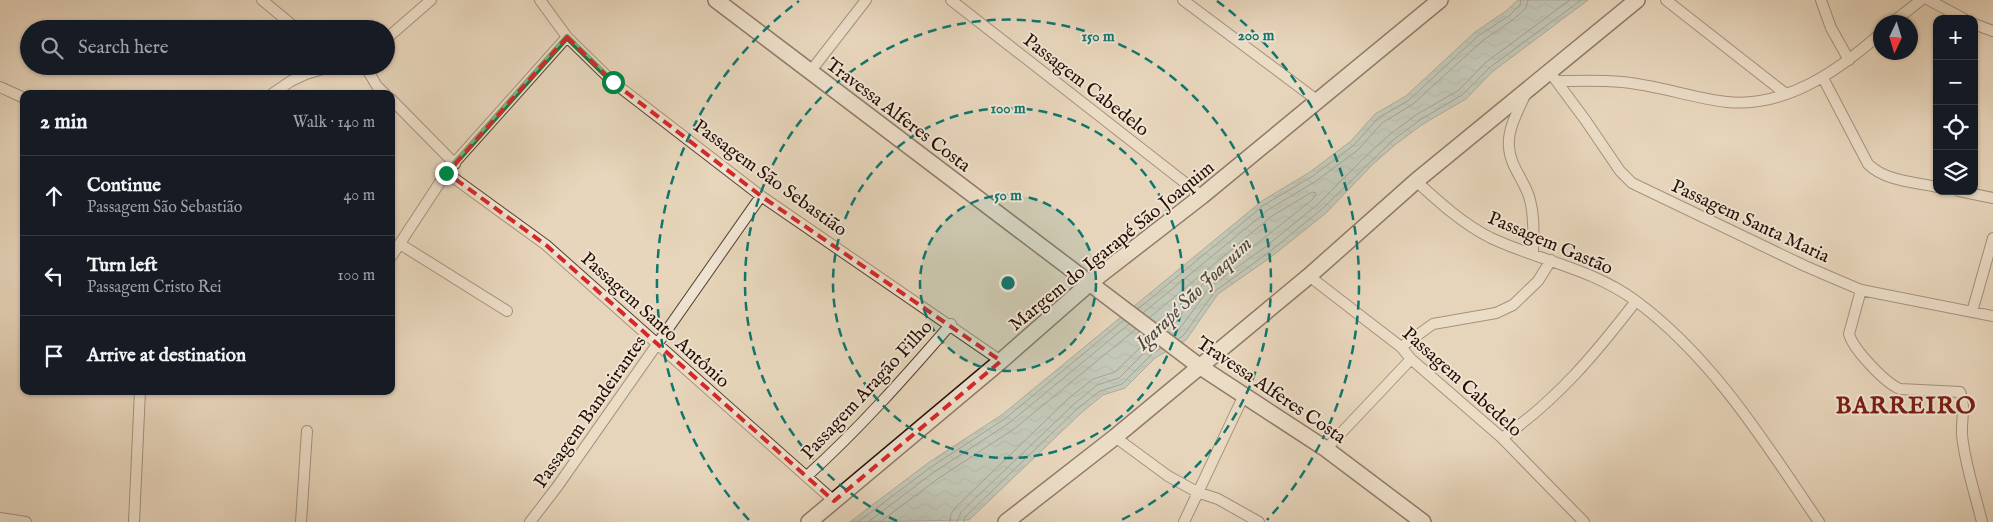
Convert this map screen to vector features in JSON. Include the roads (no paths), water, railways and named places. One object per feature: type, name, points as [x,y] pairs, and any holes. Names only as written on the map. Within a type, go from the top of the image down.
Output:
[{"type":"street","points":[[262,0],[286,20]]},
{"type":"street","points":[[395,31],[431,0]]},
{"type":"street","name":"Passagem São Sebastião","points":[[540,0],[567,37],[613,82],[761,196],[951,324],[1001,361]]},
{"type":"street","name":"Travessa Alferes Costa","points":[[716,0],[1194,362],[1326,449],[1423,522]]},
{"type":"street","points":[[810,72],[866,0]]},
{"type":"street","name":"Passagem Cabedelo","points":[[951,0],[1202,196]]},
{"type":"street","points":[[1183,0],[1318,101]]},
{"type":"street","points":[[1006,522],[1115,436],[1194,362],[1309,276],[1416,181],[1527,90],[1553,76],[1637,0]]},
{"type":"street","points":[[1666,0],[1786,94]]},
{"type":"street","points":[[1821,0],[1831,28],[1850,60]]},
{"type":"street","points":[[1902,15],[1921,0]]},
{"type":"street","points":[[1928,0],[1956,15]]},
{"type":"street","name":"Margem do Igarapé São Joaquim","points":[[809,522],[1001,361],[1095,286],[1318,101],[1431,3]]},
{"type":"street","points":[[1978,25],[1993,31]]},
{"type":"street","points":[[395,251],[446,173],[567,37]]},
{"type":"street","points":[[1553,76],[1622,82],[1727,102],[1761,100],[1786,94],[1823,78],[1850,60],[1873,40]]},
{"type":"street","points":[[277,90],[291,80],[306,75]]},
{"type":"street","points":[[370,75],[380,90]]},
{"type":"street","name":"Passagem Santa Maria","points":[[1553,76],[1620,171],[1632,183],[1805,266],[1861,290],[1993,316]]},
{"type":"street","points":[[1823,78],[1868,164],[1873,169],[1891,177],[1933,185]]},
{"type":"street","points":[[0,87],[20,96]]},
{"type":"street","points":[[1527,90],[1510,133],[1508,146],[1511,159],[1530,199],[1533,220],[1532,254]]},
{"type":"street","points":[[395,103],[455,164]]},
{"type":"street","name":"Passagem Santo Antônio","points":[[446,173],[546,245],[834,501]]},
{"type":"street","name":"Passagem Gastão","points":[[1416,181],[1468,224],[1491,238],[1587,272],[1636,301],[1711,369],[1819,522]]},
{"type":"street","points":[[1978,195],[1993,198]]},
{"type":"street","name":"Passagem Bandeirantes","points":[[530,522],[658,344],[761,196]]},
{"type":"street","points":[[1972,312],[1993,238]]},
{"type":"street","points":[[400,244],[507,311]]},
{"type":"street","points":[[1401,347],[1432,324],[1476,318],[1496,313],[1513,305],[1538,281],[1550,260]]},
{"type":"street","name":"Passagem Cabedelo","points":[[1309,276],[1401,347],[1411,359],[1502,438],[1584,522]]},
{"type":"street","points":[[1861,290],[1848,334],[1860,353],[1878,372],[1893,386],[1900,389],[1960,392],[1963,400],[1962,433],[1966,460],[1982,522]]},
{"type":"street","points":[[1502,438],[1521,425],[1583,368],[1636,301]]},
{"type":"street","name":"Passagem Aragão Filho","points":[[807,476],[843,444],[951,324]]},
{"type":"street","points":[[1326,449],[1411,359]]},
{"type":"street","points":[[134,522],[140,395]]},
{"type":"street","points":[[1184,522],[1244,395]]},
{"type":"street","points":[[301,522],[307,431]]},
{"type":"street","points":[[1115,436],[1168,476],[1197,492],[1218,498],[1259,522]]},
{"type":"street","points":[[0,518],[26,522]]},
{"type":"water","name":"Igarapé São Joaquim","points":[[1518,0],[1588,0],[1492,72],[1466,99],[1423,124],[1396,144],[1372,165],[1326,213],[1271,257],[1218,294],[1186,340],[1155,358],[1125,388],[1103,395],[1081,413],[969,520],[850,522],[928,463],[1003,414],[1262,201],[1310,172],[1351,141],[1375,114],[1406,96],[1475,32],[1506,11]]},
{"type":"district","name":"BARREIRO","points":[[1906,405]]}]
